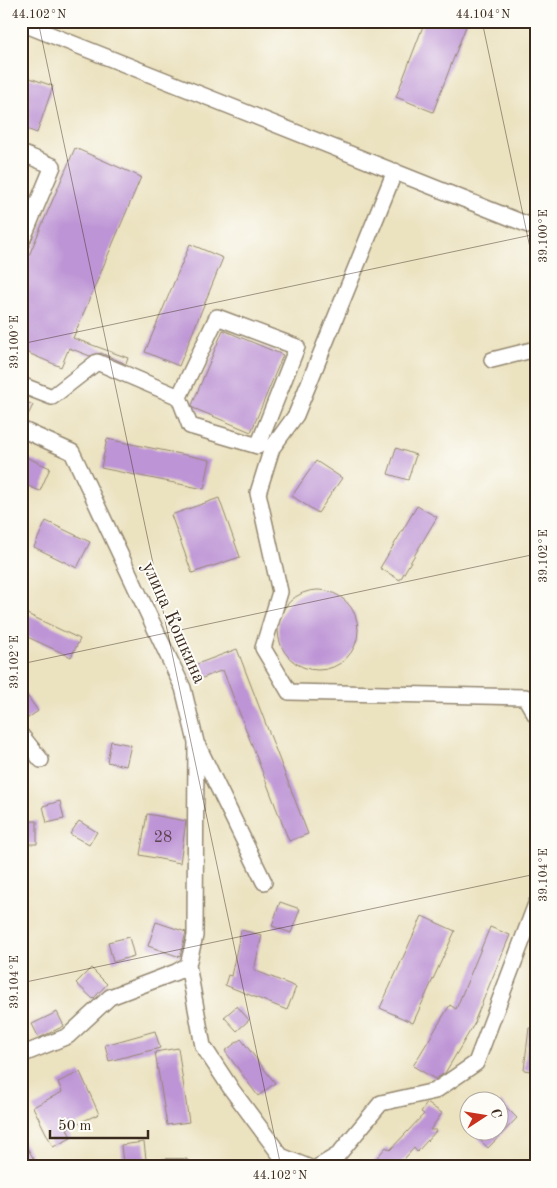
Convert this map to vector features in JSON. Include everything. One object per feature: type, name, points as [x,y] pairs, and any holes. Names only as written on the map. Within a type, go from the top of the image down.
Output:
[{"type":"street","points":[[21,23],[536,228]]},
{"type":"street","points":[[21,153],[53,166],[21,243]]},
{"type":"street","points":[[395,171],[296,415],[272,448],[258,493],[280,592],[263,648],[289,692],[525,697],[536,716]]},
{"type":"street","points":[[21,385],[52,397],[97,362],[179,397],[190,426],[258,446],[297,347],[217,316],[179,397]]},
{"type":"street","points":[[492,360],[536,349]]},
{"type":"street","name":"улица Кошкина","points":[[21,428],[72,452],[183,688],[196,742],[195,936],[188,965]]},
{"type":"street","points":[[21,735],[41,760]]},
{"type":"street","points":[[196,742],[264,882]]},
{"type":"street","points":[[318,1167],[338,1155],[381,1103],[435,1091],[476,1063],[536,904]]},
{"type":"street","points":[[21,1055],[68,1036],[110,997],[176,972],[188,965],[203,1046],[279,1162],[308,1167]]},
{"type":"street","points":[[165,1167],[183,1167]]},
{"type":"building","points":[[425,21],[468,21],[433,112],[396,97]]},
{"type":"building","points":[[21,75],[53,86],[37,133],[21,127]]},
{"type":"building","points":[[75,148],[141,177],[73,338],[128,358],[126,364],[101,353],[90,356],[69,348],[61,367],[21,350],[21,274]]},
{"type":"building","points":[[190,244],[223,258],[179,366],[145,352]]},
{"type":"building","points":[[223,330],[283,355],[251,432],[193,408],[192,405]]},
{"type":"building","points":[[21,399],[33,405],[25,421],[21,420]]},
{"type":"building","points":[[107,439],[210,460],[204,489],[101,468]]},
{"type":"building","points":[[396,448],[416,455],[408,480],[388,474]]},
{"type":"building","points":[[26,457],[50,468],[40,491],[21,483],[21,468]]},
{"type":"building","points":[[316,461],[342,478],[318,513],[292,496]]},
{"type":"building","points":[[219,498],[240,557],[192,573],[171,515]]},
{"type":"building","points":[[417,506],[437,517],[400,580],[380,568]]},
{"type":"building","points":[[46,521],[90,542],[77,568],[34,547]]},
{"type":"building","points":[[318,590],[333,593],[346,602],[355,615],[358,630],[355,645],[346,658],[333,667],[318,670],[303,667],[290,658],[281,645],[278,630],[281,615],[290,602],[303,593]]},
{"type":"building","points":[[25,613],[80,639],[71,657],[21,634],[21,620]]},
{"type":"building","points":[[237,649],[308,834],[289,841],[223,670],[195,681],[189,667]]},
{"type":"building","points":[[21,687],[38,711],[21,723]]},
{"type":"building","points":[[111,741],[131,745],[126,766],[107,762]]},
{"type":"building","points":[[60,801],[64,819],[47,823],[43,806]]},
{"type":"building","points":[[147,814],[186,821],[180,863],[140,855]]},
{"type":"building","points":[[21,821],[37,821],[37,844],[21,844]]},
{"type":"building","points":[[79,821],[97,832],[89,845],[70,834]]},
{"type":"building","points":[[280,902],[300,909],[291,933],[272,926]]},
{"type":"building","points":[[422,916],[455,931],[413,1023],[380,1008]]},
{"type":"building","points":[[156,922],[186,932],[180,957],[148,946]]},
{"type":"building","points":[[490,927],[510,935],[476,1021],[445,1073],[435,1079],[413,1066],[450,1005],[456,1009]]},
{"type":"building","points":[[241,930],[262,935],[254,970],[296,987],[287,1010],[225,985],[228,975],[231,976]]},
{"type":"building","points":[[129,937],[134,956],[113,962],[108,942]]},
{"type":"building","points":[[91,968],[107,984],[93,999],[76,983]]},
{"type":"building","points":[[237,1006],[249,1020],[237,1031],[224,1017]]},
{"type":"building","points":[[57,1012],[64,1026],[39,1038],[32,1024]]},
{"type":"building","points":[[529,1028],[536,1028],[536,1072],[524,1070]]},
{"type":"building","points":[[155,1031],[160,1048],[109,1061],[105,1045]]},
{"type":"building","points":[[241,1039],[275,1083],[258,1096],[225,1051]]},
{"type":"building","points":[[178,1048],[189,1122],[167,1125],[155,1052]]},
{"type":"building","points":[[80,1072],[99,1114],[67,1128],[71,1138],[53,1147],[33,1107],[62,1092],[58,1082]]},
{"type":"building","points":[[427,1103],[442,1113],[430,1130],[437,1130],[417,1152],[414,1148],[397,1167],[369,1167],[386,1147],[390,1150],[424,1114],[421,1112]]},
{"type":"building","points":[[510,1111],[517,1118],[510,1125]]},
{"type":"building","points":[[21,1137],[36,1163],[29,1167],[21,1167]]},
{"type":"building","points":[[480,1140],[496,1140],[488,1148]]},
{"type":"building","points":[[144,1142],[146,1159],[123,1163],[121,1145]]}]
